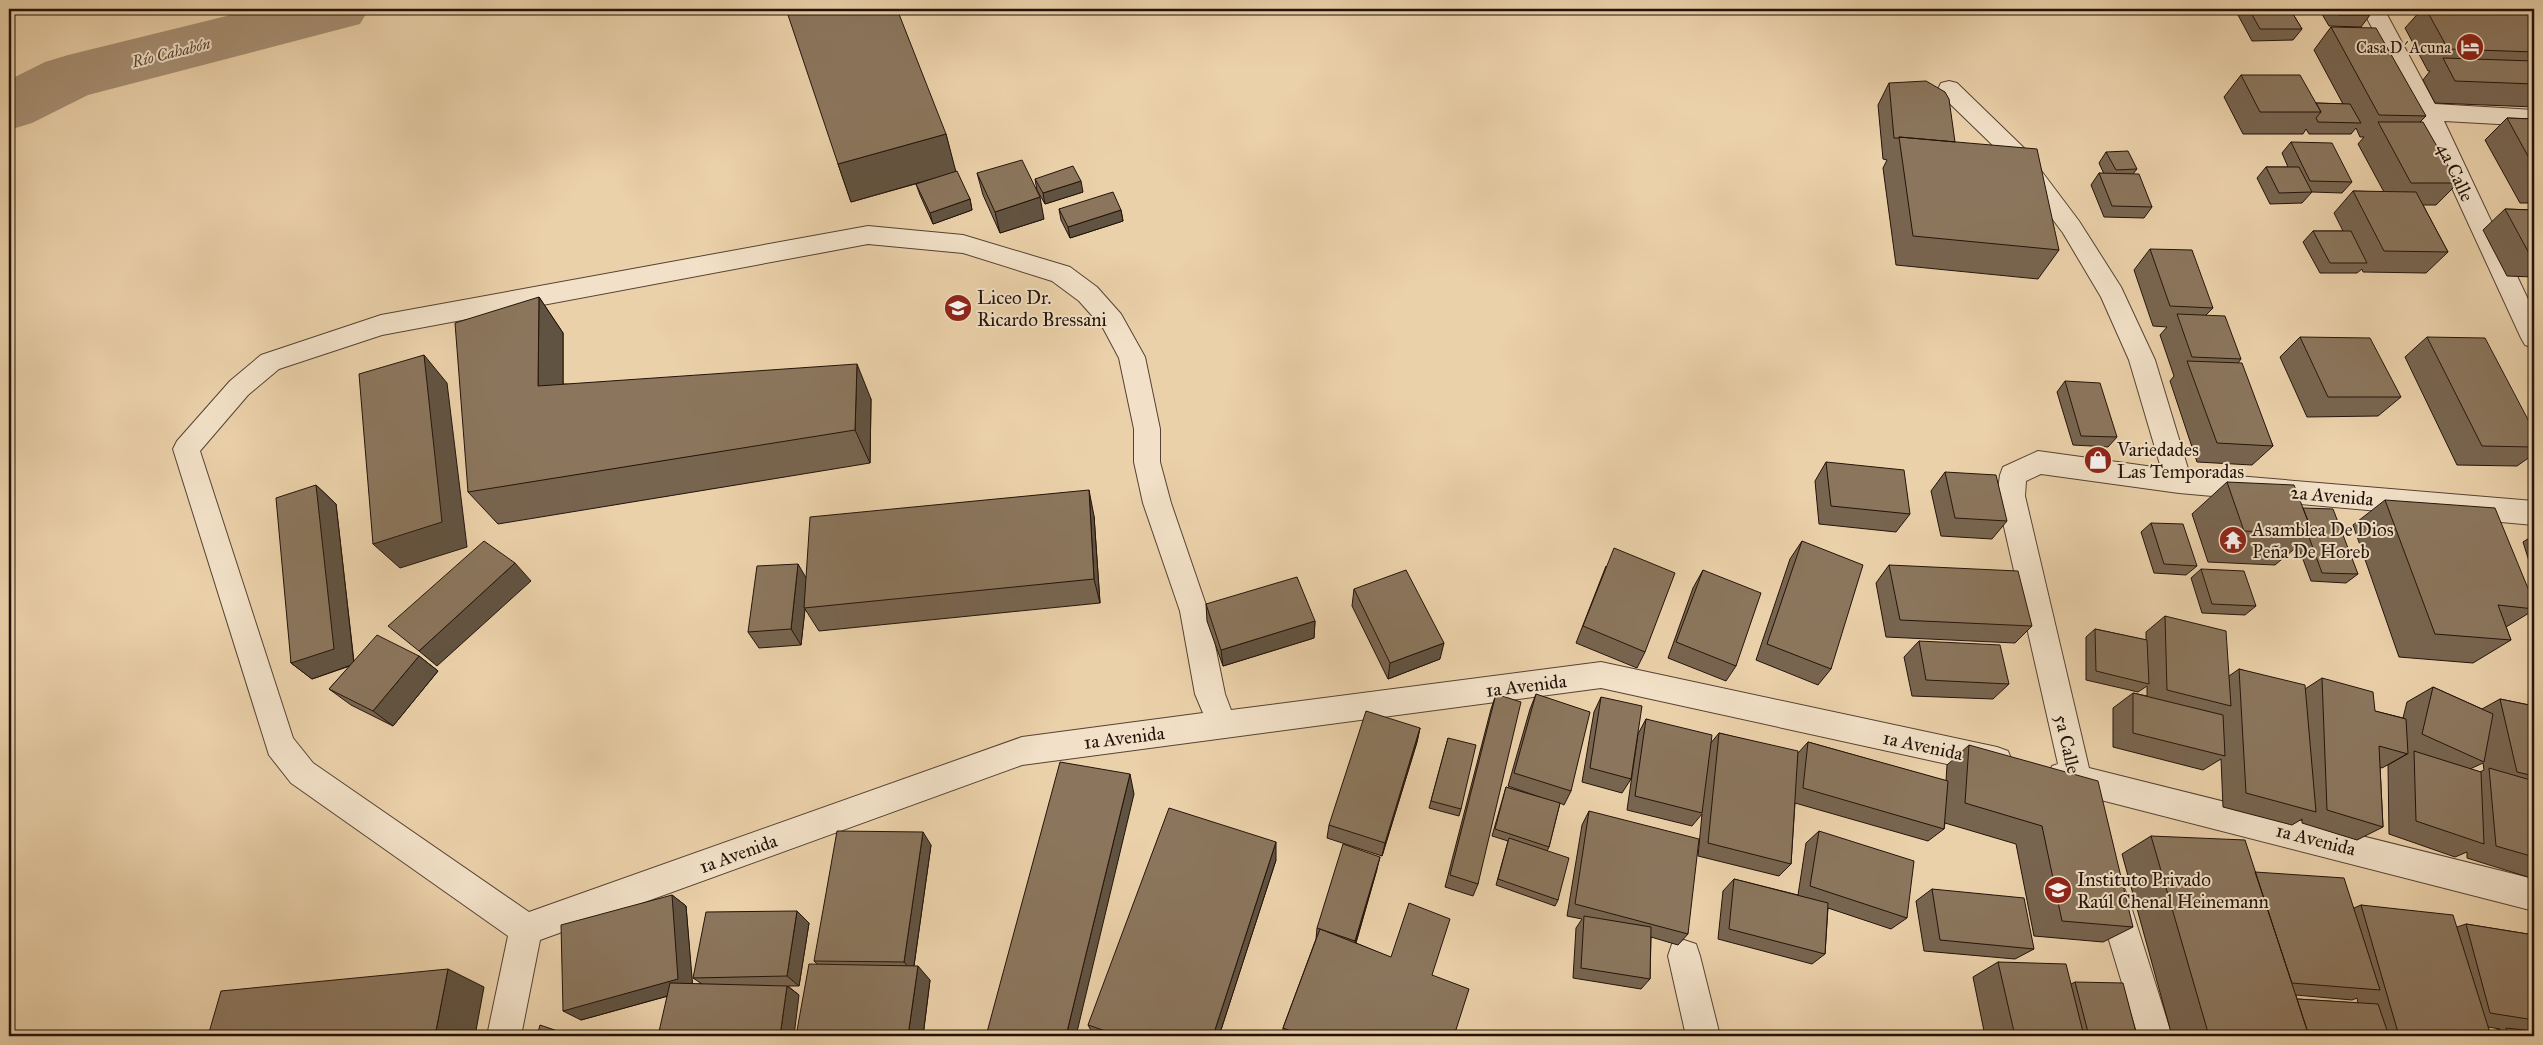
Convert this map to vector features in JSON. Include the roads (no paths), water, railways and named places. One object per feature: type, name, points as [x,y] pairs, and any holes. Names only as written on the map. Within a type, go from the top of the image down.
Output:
[{"type":"street","name":"4a Calle","points":[[2373,9],[2428,112],[2534,338]]},
{"type":"street","points":[[1949,89],[2016,154],[2072,227],[2112,294],[2142,360],[2180,482]]},
{"type":"street","points":[[2428,112],[2534,118]]},
{"type":"street","points":[[504,1036],[526,929],[302,773],[280,745],[186,449],[239,388],[270,362],[381,325],[868,235],[964,244],[1061,274],[1088,294],[1112,321],[1132,356],[1147,429],[1147,462],[1157,503],[1194,610],[1210,694],[1224,725]]},
{"type":"street","name":"2a Avenida","points":[[2013,475],[2038,462],[2180,482],[2534,512]]},
{"type":"street","name":"5a Calle","points":[[2013,475],[2011,496],[2076,778],[2087,817]]},
{"type":"street","name":"1a Avenida","points":[[526,929],[1022,751],[1601,675],[2076,778],[2534,895]]},
{"type":"street","points":[[2105,874],[2154,1036]]},
{"type":"street","points":[[1684,956],[1703,1036]]},
{"type":"waterway","name":"Río Cahabón","points":[[9,107],[68,78],[338,9]]},
{"type":"place","name":"Casa D´Acuna","points":[[2470,47]]},
{"type":"place","name":"Liceo Dr. Ricardo Bressani","points":[[958,308]]},
{"type":"place","name":"Variedades Las Temporadas","points":[[2098,460]]},
{"type":"place","name":"Asamblea De Dios Peña De Horeb","points":[[2233,540]]},
{"type":"place","name":"Instituto Privado Raúl Chenal Heinemann","points":[[2058,890]]}]
